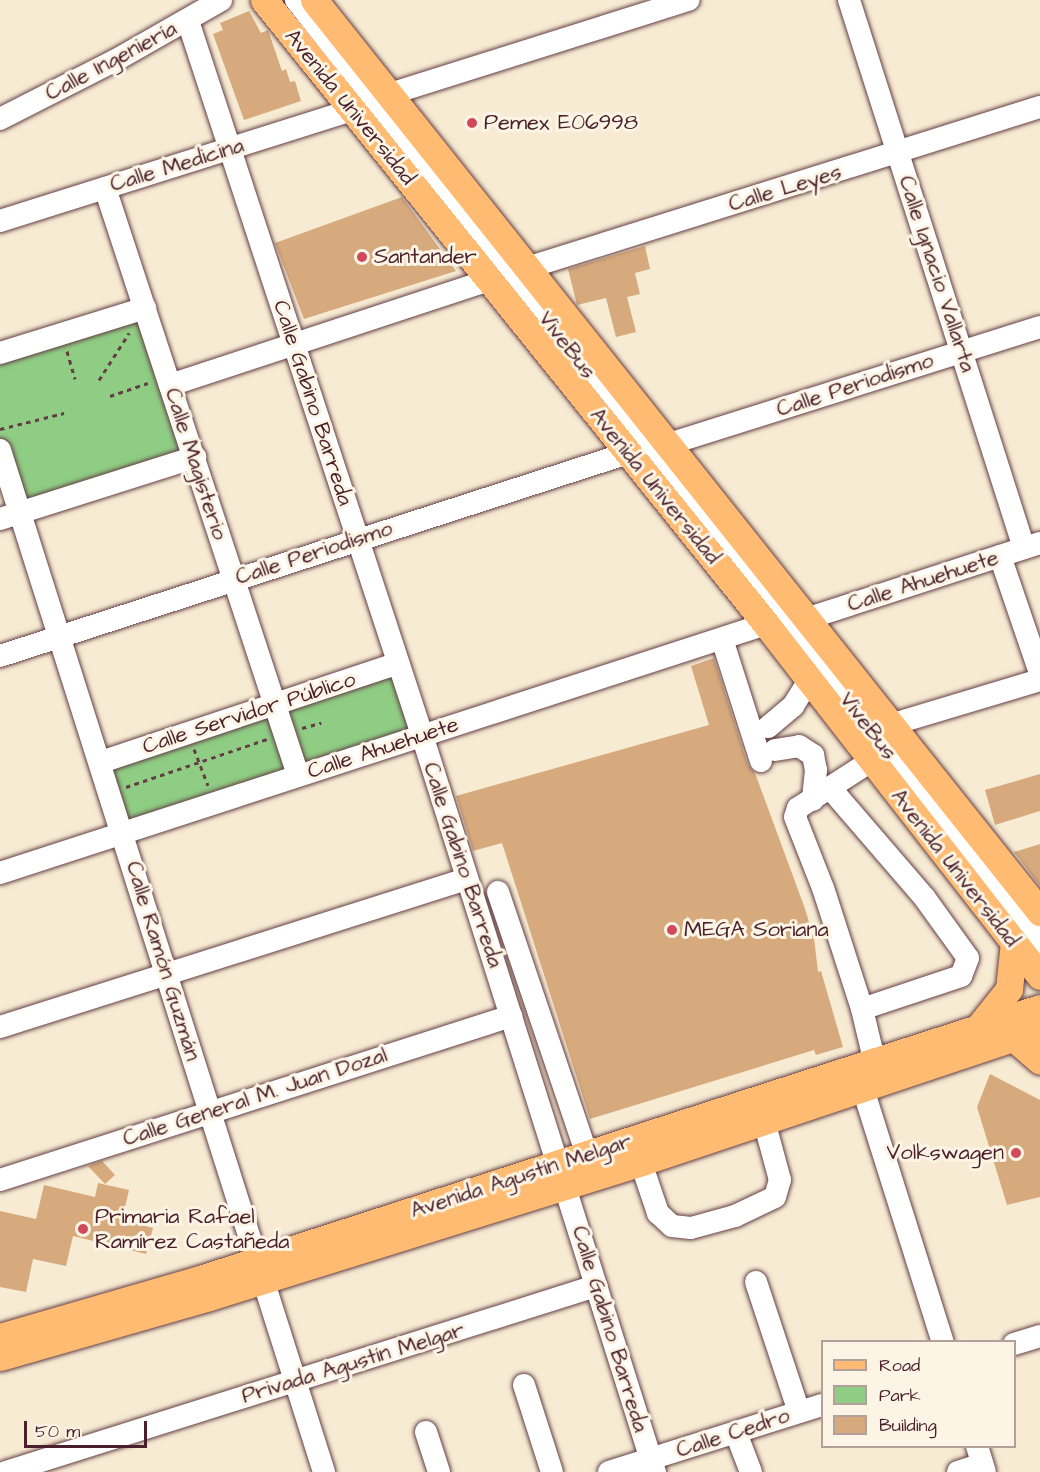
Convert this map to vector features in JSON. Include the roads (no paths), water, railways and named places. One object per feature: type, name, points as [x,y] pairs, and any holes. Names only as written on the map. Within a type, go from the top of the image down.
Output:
[{"type":"main road","name":"Avenida Universidad","points":[[264,0],[766,624],[871,761],[1027,943],[1040,976]]},
{"type":"main road","name":"Avenida Universidad","points":[[314,0],[530,267],[806,619],[1039,910]]},
{"type":"main road","points":[[974,1032],[1009,989],[1027,943]]},
{"type":"main road","name":"Avenida Agustín Melgar","points":[[0,1357],[262,1269],[637,1151],[875,1063],[974,1032],[1040,1008]]},
{"type":"main road","name":"Avenida Agustín Melgar","points":[[562,1174],[587,1155],[637,1151],[764,1121],[1040,1029]]},
{"type":"main road","points":[[1015,1039],[1040,1061]]},
{"type":"main road","name":"Avenida Agustín Melgar","points":[[0,1337],[262,1269]]},
{"type":"street","name":"Calle Ingeniería","points":[[0,119],[188,21],[221,0]]},
{"type":"street","name":"ViveBus","points":[[296,0],[1027,943]]},
{"type":"street","points":[[390,94],[688,0]]},
{"type":"street","name":"Calle Ignacio Vallarta","points":[[849,0],[961,352],[1032,545]]},
{"type":"street","name":"Calle Gabino Barreda","points":[[188,21],[422,735],[653,1465]]},
{"type":"street","name":"Calle Leyes","points":[[530,267],[1040,107]]},
{"type":"street","name":"Calle Medicina","points":[[0,221],[353,110]]},
{"type":"street","name":"Calle Magisterio","points":[[105,188],[298,775]]},
{"type":"street","points":[[168,381],[293,345],[489,280]]},
{"type":"street","points":[[0,353],[145,309]]},
{"type":"street","name":"Calle Periodismo","points":[[669,444],[1040,327]]},
{"type":"street","name":"Calle Ramón Guzmán","points":[[0,450],[10,515],[60,636],[210,1112],[262,1269],[324,1472]]},
{"type":"street","name":"Calle Periodismo","points":[[0,656],[358,538],[628,453]]},
{"type":"street","points":[[10,515],[195,457]]},
{"type":"street","name":"Calle Ahuehuete","points":[[806,619],[1032,545]]},
{"type":"street","points":[[1000,556],[1040,673]]},
{"type":"street","name":"Calle Ahuehuete","points":[[0,873],[766,624]]},
{"type":"street","points":[[722,639],[768,755],[799,746],[813,755],[822,794],[924,897],[968,958],[961,976],[862,1009]]},
{"type":"street","name":"Calle Servidor Público","points":[[100,762],[398,663]]},
{"type":"street","points":[[768,727],[793,706],[808,680]]},
{"type":"street","points":[[890,725],[1040,680]]},
{"type":"street","points":[[871,761],[798,808],[795,817],[862,1009],[875,1063]]},
{"type":"street","points":[[0,1027],[467,879]]},
{"type":"street","points":[[498,892],[587,1155]]},
{"type":"street","name":"Calle General M. Juan Dozal","points":[[0,1180],[512,1016]]},
{"type":"street","points":[[863,1089],[943,1340]]},
{"type":"street","points":[[637,1151],[658,1213],[672,1226],[691,1228],[735,1216],[770,1200],[780,1188],[764,1121]]},
{"type":"street","points":[[756,1282],[799,1412]]},
{"type":"street","name":"Privada Agustín Melgar","points":[[6,1472],[596,1286]]},
{"type":"street","points":[[1016,1343],[1040,1336]]},
{"type":"street","points":[[524,1385],[552,1472]]},
{"type":"street","name":"Calle Cedro","points":[[609,1472],[653,1465],[736,1433],[821,1405]]},
{"type":"street","points":[[426,1432],[439,1472]]},
{"type":"street","points":[[736,1433],[751,1472]]},
{"type":"street","points":[[958,1472],[981,1461]]},
{"type":"place","name":"Pemex E06998","points":[[472,123]]},
{"type":"place","name":"Santander","points":[[362,257]]},
{"type":"place","name":"MEGA Soriana","points":[[672,930]]},
{"type":"place","name":"Volkswagen","points":[[1016,1153]]},
{"type":"place","name":"Primaria Rafael Ramírez Castañeda","points":[[83,1229]]}]
